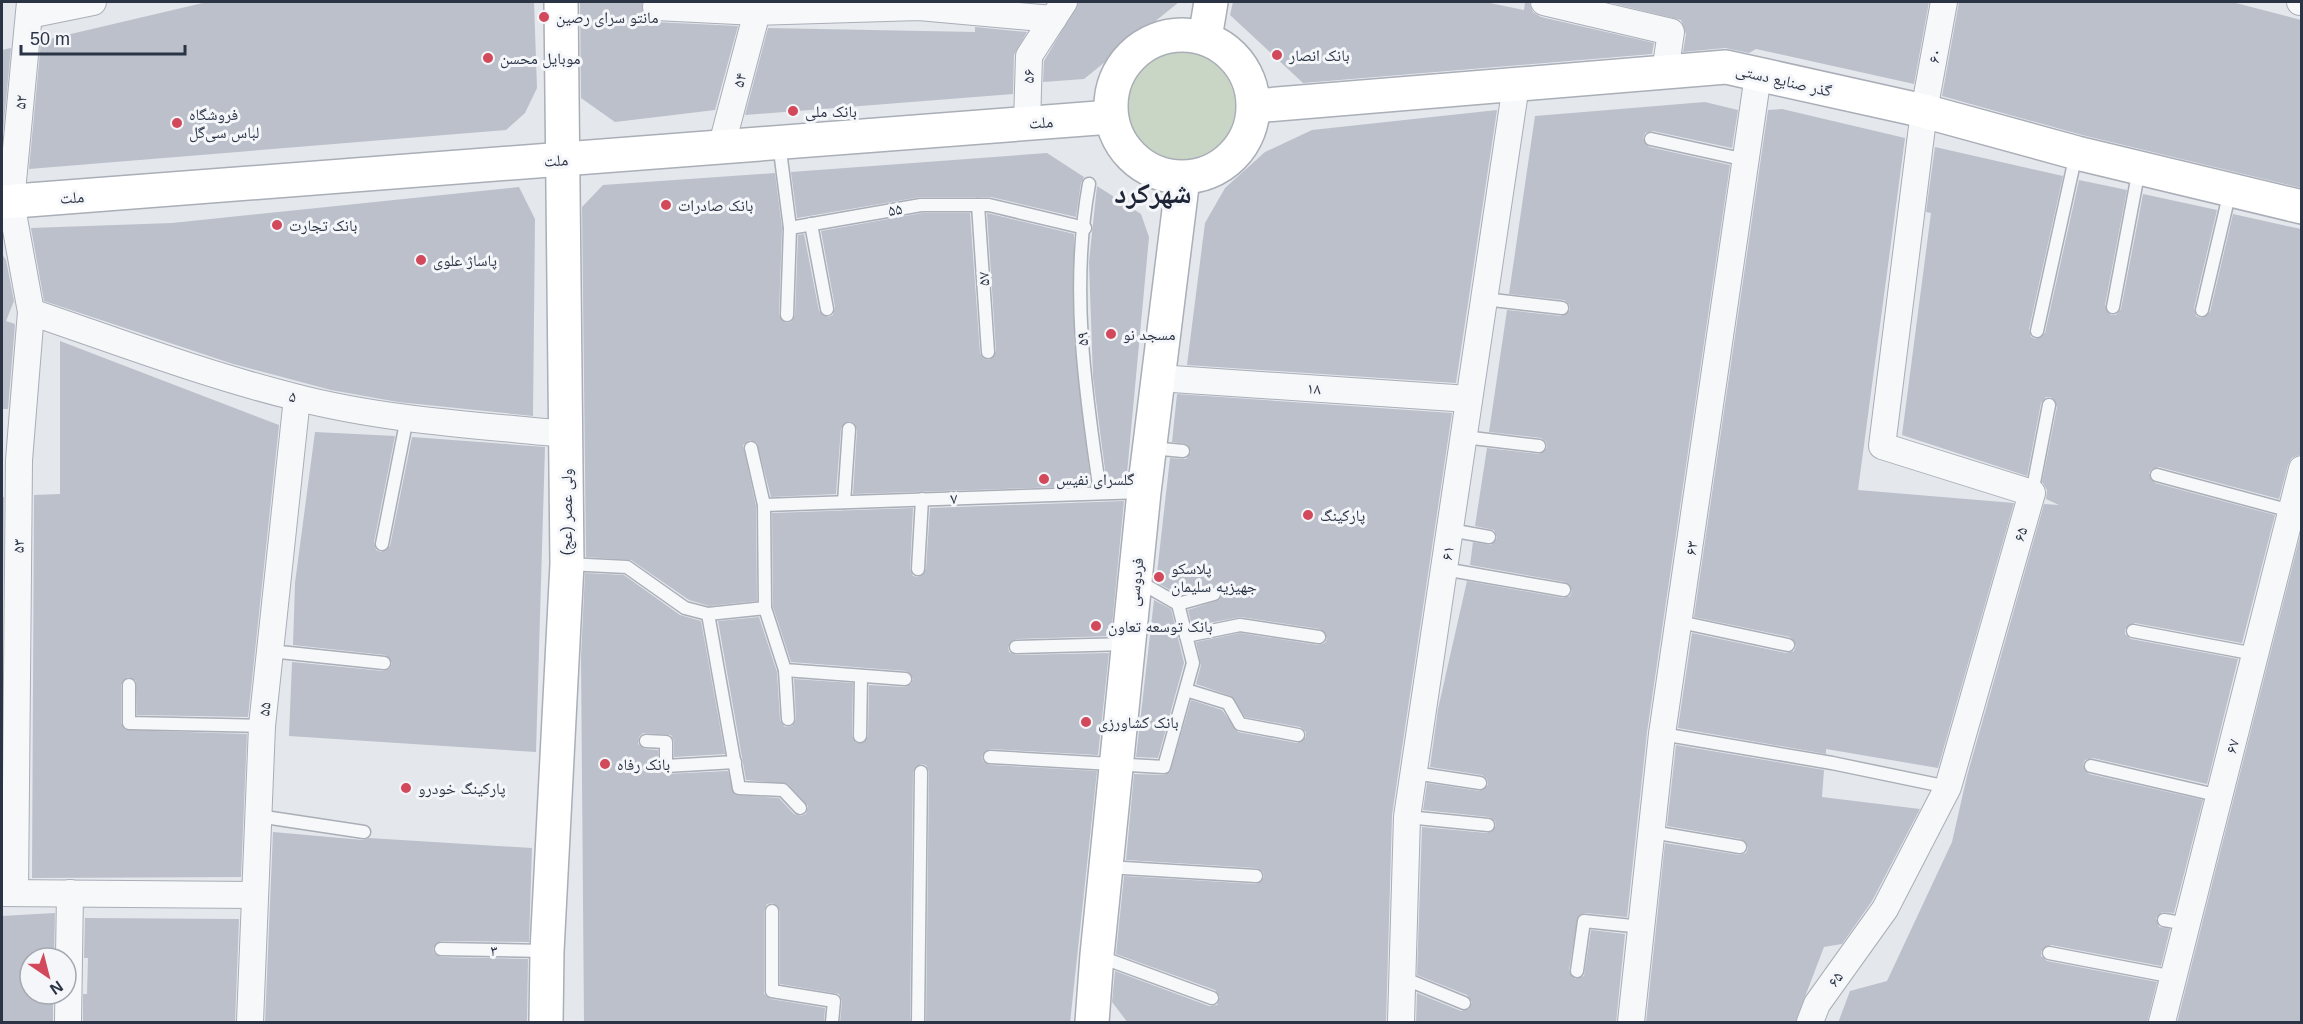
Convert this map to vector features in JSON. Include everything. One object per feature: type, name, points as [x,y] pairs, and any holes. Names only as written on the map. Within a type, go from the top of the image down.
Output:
[{"type":"main road","name":"ولی عصر (عج)","points":[[546,1023],[547,951],[567,564],[561,2]]},
{"type":"main road","points":[[1205,38],[1211,2]]},
{"type":"main road","points":[[1180,34],[1205,38],[1221,45],[1235,57],[1245,71],[1252,88],[1254,106],[1251,128],[1241,148],[1225,164],[1205,174],[1183,178],[1163,176],[1136,160],[1117,137],[1111,117],[1111,93],[1120,70],[1136,51],[1157,39],[1180,34]]},
{"type":"main road","name":"گذر صنایع دستی","points":[[1254,106],[1726,67],[1924,111],[2077,153],[2301,207]]},
{"type":"main road","name":"ملت","points":[[6,202],[1111,117]]},
{"type":"main road","name":"فردوسی","points":[[1092,1023],[1144,492],[1183,178]]},
{"type":"street","points":[[29,8],[93,2]]},
{"type":"street","points":[[1544,2],[1671,32],[1665,72]]},
{"type":"street","name":"۶۰","points":[[1924,111],[1944,2]]},
{"type":"street","points":[[656,7],[757,12],[919,7],[1058,10]]},
{"type":"street","name":"۵۲","points":[[6,202],[29,8]]},
{"type":"street","name":"۵۶","points":[[1027,124],[1029,56],[1058,10]]},
{"type":"street","name":"۵۴","points":[[721,147],[757,12]]},
{"type":"street","name":"۶۳","points":[[1631,1023],[1662,734],[1758,75]]},
{"type":"street","name":"۶۱","points":[[1401,1023],[1407,817],[1516,85]]},
{"type":"street","points":[[1924,111],[1882,446],[2032,493]]},
{"type":"street","name":"۵۳","points":[[6,202],[31,312],[10,459],[8,892]]},
{"type":"street","name":"۵","points":[[31,312],[199,369],[297,398],[407,418],[566,434]]},
{"type":"street","name":"۱۸","points":[[1158,378],[1469,399]]},
{"type":"street","name":"۵۵","points":[[250,1023],[262,726],[297,398]]},
{"type":"street","name":"۶۷","points":[[2163,1023],[2174,977],[2176,922],[2220,796],[2301,469]]},
{"type":"street","name":"۶۵","points":[[1809,1023],[1817,1004],[1885,909],[1948,787],[2032,493]]},
{"type":"street","points":[[8,892],[254,895]]},
{"type":"street","points":[[68,1023],[70,893]]},
{"type":"lane","points":[[1651,139],[1746,160]]},
{"type":"lane","points":[[779,143],[790,228],[787,315]]},
{"type":"lane","points":[[2037,331],[2077,153]]},
{"type":"lane","points":[[2113,308],[2140,168]]},
{"type":"lane","name":"۵۹","points":[[1089,184],[1080,301],[1084,385],[1100,492]]},
{"type":"lane","points":[[2202,310],[2230,190]]},
{"type":"lane","name":"۵۵","points":[[790,228],[921,205],[989,205],[1085,228]]},
{"type":"lane","name":"۵۷","points":[[978,205],[988,352]]},
{"type":"lane","points":[[811,224],[827,309]]},
{"type":"lane","points":[[1484,299],[1562,308]]},
{"type":"lane","points":[[2032,493],[2049,405]]},
{"type":"lane","points":[[382,544],[407,418]]},
{"type":"lane","points":[[844,502],[849,429]]},
{"type":"lane","points":[[1464,437],[1539,446]]},
{"type":"lane","points":[[751,448],[764,505],[765,608],[785,670],[788,719]]},
{"type":"lane","points":[[1150,448],[1183,451]]},
{"type":"lane","points":[[2157,475],[2291,511]]},
{"type":"lane","name":"۷","points":[[764,505],[1144,492]]},
{"type":"lane","points":[[918,569],[922,499]]},
{"type":"lane","points":[[1450,531],[1489,537]]},
{"type":"lane","points":[[567,564],[627,567],[685,608],[708,614],[765,608]]},
{"type":"lane","points":[[1444,569],[1564,590]]},
{"type":"lane","points":[[1135,580],[1178,603],[1214,594]]},
{"type":"lane","points":[[990,757],[1164,767],[1193,663],[1178,603]]},
{"type":"lane","points":[[708,614],[739,788],[783,790],[800,808]]},
{"type":"lane","points":[[1680,622],[1788,645]]},
{"type":"lane","points":[[1186,636],[1240,625],[1319,637]]},
{"type":"lane","points":[[2133,631],[2255,654]]},
{"type":"lane","points":[[1016,646],[1128,644]]},
{"type":"lane","points":[[270,651],[384,663]]},
{"type":"lane","points":[[785,670],[905,679]]},
{"type":"lane","points":[[860,736],[861,676]]},
{"type":"lane","points":[[129,685],[129,723],[262,726]]},
{"type":"lane","points":[[1185,690],[1228,703],[1240,724],[1298,735]]},
{"type":"lane","points":[[1662,734],[1832,763],[1948,787]]},
{"type":"lane","points":[[646,741],[666,742],[666,766],[735,762]]},
{"type":"lane","points":[[2091,766],[2220,796]]},
{"type":"lane","points":[[918,1023],[921,772]]},
{"type":"lane","points":[[1414,773],[1480,783]]},
{"type":"lane","points":[[258,816],[364,832]]},
{"type":"lane","points":[[1407,817],[1488,825]]},
{"type":"lane","points":[[1652,832],[1740,847]]},
{"type":"lane","points":[[1106,867],[1256,876]]},
{"type":"lane","points":[[772,911],[772,991],[834,1000],[832,1023]]},
{"type":"lane","points":[[1577,971],[1584,921],[1642,927]]},
{"type":"lane","name":"۳","points":[[441,949],[547,951]]},
{"type":"lane","points":[[2049,953],[2174,977]]},
{"type":"lane","points":[[1097,955],[1212,999]]},
{"type":"lane","points":[[1403,978],[1464,1003]]},
{"type":"green space","points":[[1181,52],[1202,56],[1219,68],[1231,85],[1235,106],[1231,127],[1219,144],[1202,156],[1181,160],[1160,156],[1143,144],[1131,127],[1127,106],[1131,85],[1143,68],[1160,56]]},
{"type":"building","points":[[207,2],[534,2],[537,88],[525,113],[506,130],[29,169],[41,41]]},
{"type":"building","points":[[580,2],[642,2],[643,14],[655,22],[738,26],[715,110],[615,122],[581,98]]},
{"type":"building","points":[[1079,2],[1179,2],[1084,79],[1043,82],[1044,61]]},
{"type":"building","points":[[1233,2],[1485,2],[1524,10],[1525,2],[1529,2],[1533,12],[1541,17],[1654,43],[1652,54],[1303,83],[1230,15]]},
{"type":"building","points":[[1607,2],[1929,2],[1914,84],[1756,49],[1749,53],[1725,48],[1683,52],[1686,34],[1681,20]]},
{"type":"building","points":[[1959,2],[2232,2],[2301,20],[2301,188],[2082,135],[1942,96]]},
{"type":"building","points":[[975,27],[1027,32],[1014,55],[1013,94],[745,115],[768,28],[975,32]]},
{"type":"building","points":[[11,48],[2,143],[2,50]]},
{"type":"building","points":[[1705,102],[1738,110],[1732,148],[1653,131],[1645,133],[1643,138],[1649,147],[1730,165],[1647,732],[1627,917],[1585,913],[1578,916],[1569,970],[1575,979],[1584,976],[1591,930],[1625,934],[1616,1023],[1416,1023],[1417,993],[1461,1011],[1469,1009],[1472,1002],[1467,995],[1417,975],[1422,827],[1487,833],[1496,826],[1495,821],[1489,817],[1423,810],[1427,783],[1479,791],[1488,785],[1487,779],[1482,775],[1430,767],[1438,709],[1467,581],[1563,598],[1570,596],[1572,591],[1565,582],[1470,565],[1473,542],[1491,545],[1497,538],[1494,530],[1475,526],[1487,448],[1539,454],[1547,448],[1546,442],[1541,438],[1489,432],[1507,310],[1561,316],[1570,310],[1569,304],[1564,300],[1509,294],[1535,116]]},
{"type":"building","points":[[1782,109],[1905,138],[1858,490],[2014,503],[1938,768],[1826,749],[1826,754],[1678,728],[1692,633],[1786,653],[1794,651],[1796,646],[1790,637],[1694,617],[1768,110]]},
{"type":"building","points":[[1497,110],[1456,383],[1187,365],[1205,223],[1225,188],[1265,152],[1312,130]]},
{"type":"building","points":[[1935,147],[2063,176],[2029,329],[2031,337],[2036,339],[2045,333],[2079,180],[2127,190],[2105,305],[2111,315],[2116,315],[2121,309],[2143,194],[2217,210],[2194,308],[2196,316],[2201,318],[2210,312],[2233,214],[2301,229],[2301,454],[2292,458],[2288,465],[2279,499],[2159,467],[2152,469],[2149,473],[2155,483],[2275,515],[2242,643],[2135,623],[2125,629],[2125,634],[2131,639],[2238,659],[2207,784],[2093,758],[2085,760],[2083,765],[2089,774],[2203,800],[2174,913],[2162,912],[2156,918],[2159,927],[2170,929],[2161,966],[2051,945],[2041,951],[2041,956],[2047,961],[2157,982],[2147,1023],[1838,1023],[1850,991],[1887,981],[1952,842],[1967,776],[2044,504],[2059,505],[2046,499],[2047,490],[2042,482],[2057,407],[2051,397],[2046,397],[2041,403],[2027,476],[1902,435],[1931,213],[1926,212]]},
{"type":"building","points":[[1047,153],[1084,177],[1076,217],[991,197],[921,197],[797,218],[791,172]]},
{"type":"building","points":[[775,173],[782,228],[779,315],[786,323],[791,322],[795,315],[798,235],[804,234],[819,311],[828,317],[833,315],[835,307],[821,231],[922,213],[970,213],[980,353],[984,359],[989,360],[996,351],[987,213],[1074,234],[1074,339],[1091,486],[853,494],[857,430],[854,423],[849,421],[841,428],[836,494],[771,497],[757,443],[750,440],[743,445],[756,506],[757,601],[709,606],[689,600],[631,560],[586,557],[582,207],[603,185]]},
{"type":"building","points":[[1097,186],[1141,214],[1149,237],[1126,484],[1107,485],[1093,377],[1089,262]]},
{"type":"building","points":[[519,187],[535,219],[533,416],[398,402],[331,390],[233,364],[44,301],[31,228],[172,223]]},
{"type":"building","points":[[2,254],[6,260],[14,301],[6,321],[15,324],[8,409],[2,409]]},
{"type":"building","points":[[60,341],[279,425],[248,717],[137,715],[136,681],[128,677],[121,685],[121,723],[125,730],[247,734],[241,877],[32,878],[34,495],[60,494]]},
{"type":"building","points":[[1177,394],[1452,413],[1392,815],[1386,1023],[1128,1023],[1112,1002],[1115,971],[1209,1006],[1217,1005],[1220,997],[1215,990],[1116,954],[1124,876],[1256,884],[1264,877],[1263,872],[1256,868],[1126,860],[1134,774],[1164,775],[1170,772],[1191,700],[1222,710],[1238,732],[1297,743],[1306,737],[1306,732],[1300,727],[1245,717],[1231,696],[1196,684],[1201,665],[1196,642],[1240,633],[1318,645],[1325,643],[1327,638],[1320,629],[1241,617],[1192,626],[1188,610],[1219,600],[1222,595],[1220,589],[1212,586],[1179,595],[1156,582],[1170,458],[1186,459],[1191,452],[1187,444],[1172,442]]},
{"type":"building","points":[[315,432],[395,436],[374,542],[376,550],[381,552],[390,546],[412,437],[545,447],[536,752],[289,736],[292,662],[383,671],[390,668],[392,663],[385,655],[293,645],[295,583]]},
{"type":"building","points":[[2,497],[4,497],[2,731]]},
{"type":"building","points":[[1124,501],[1111,636],[1016,639],[1008,647],[1009,652],[1016,655],[1109,653],[1098,755],[990,749],[982,756],[983,761],[990,765],[1097,771],[1070,1023],[926,1023],[929,772],[926,765],[921,764],[913,772],[910,1023],[840,1023],[842,1001],[839,994],[780,984],[780,911],[773,903],[767,904],[764,911],[764,994],[771,999],[825,1008],[824,1023],[584,1023],[581,656],[585,573],[624,575],[680,615],[701,621],[725,754],[674,757],[674,741],[671,735],[643,733],[639,737],[638,744],[645,749],[658,750],[659,771],[666,774],[728,771],[735,795],[779,798],[794,814],[801,816],[806,814],[808,806],[788,784],[746,780],[718,621],[759,617],[777,672],[780,720],[785,727],[792,726],[796,719],[794,679],[853,683],[852,736],[856,743],[863,743],[868,736],[869,685],[905,687],[911,684],[913,679],[906,671],[791,662],[773,607],[772,513],[913,508],[910,569],[913,576],[918,577],[926,569],[930,508]]},
{"type":"building","points":[[2301,532],[2301,1023],[2177,1023]]},
{"type":"building","points":[[1154,600],[1171,609],[1184,663],[1158,758],[1136,757]]},
{"type":"building","points":[[1676,745],[1824,770],[1822,797],[1920,809],[1872,901],[1842,944],[1824,947],[1795,1023],[1646,1023],[1665,843],[1739,855],[1746,853],[1748,848],[1741,839],[1667,826]]},
{"type":"building","points":[[273,832],[363,840],[369,838],[532,848],[529,942],[441,941],[433,948],[434,953],[441,957],[528,959],[527,1023],[265,1023]]},
{"type":"building","points":[[55,913],[54,946],[18,946],[18,1006],[53,1006],[53,1023],[2,1023],[2,916]]},
{"type":"building","points":[[85,918],[239,919],[235,1023],[83,1023],[83,994],[87,994],[88,958],[84,958]]},
{"type":"place","name":"مانتو سرای رصین","points":[[544,17]]},
{"type":"place","name":"بانک انصار","points":[[1277,55]]},
{"type":"place","name":"موبایل محسن","points":[[488,58]]},
{"type":"place","name":"بانک ملی","points":[[793,111]]},
{"type":"place","name":"فروشگاه لباس سی‌گل","points":[[177,123]]},
{"type":"place","name":"بانک صادرات","points":[[666,205]]},
{"type":"place","name":"بانک تجارت","points":[[277,225]]},
{"type":"place","name":"پاساژ علوی","points":[[421,260]]},
{"type":"place","name":"مسجد نو","points":[[1111,334]]},
{"type":"place","name":"گلسرای نفیس","points":[[1044,479]]},
{"type":"place","name":"پارکینگ","points":[[1308,515]]},
{"type":"place","name":"پلاسکو جهیزیه سلیمان","points":[[1159,577]]},
{"type":"place","name":"بانک توسعه تعاون","points":[[1096,626]]},
{"type":"place","name":"بانک کشاورزی","points":[[1086,722]]},
{"type":"place","name":"بانک رفاه","points":[[605,764]]},
{"type":"place","name":"پارکینگ خودرو","points":[[406,788]]},
{"type":"district","name":"شهرکرد","points":[[1153,193]]}]
